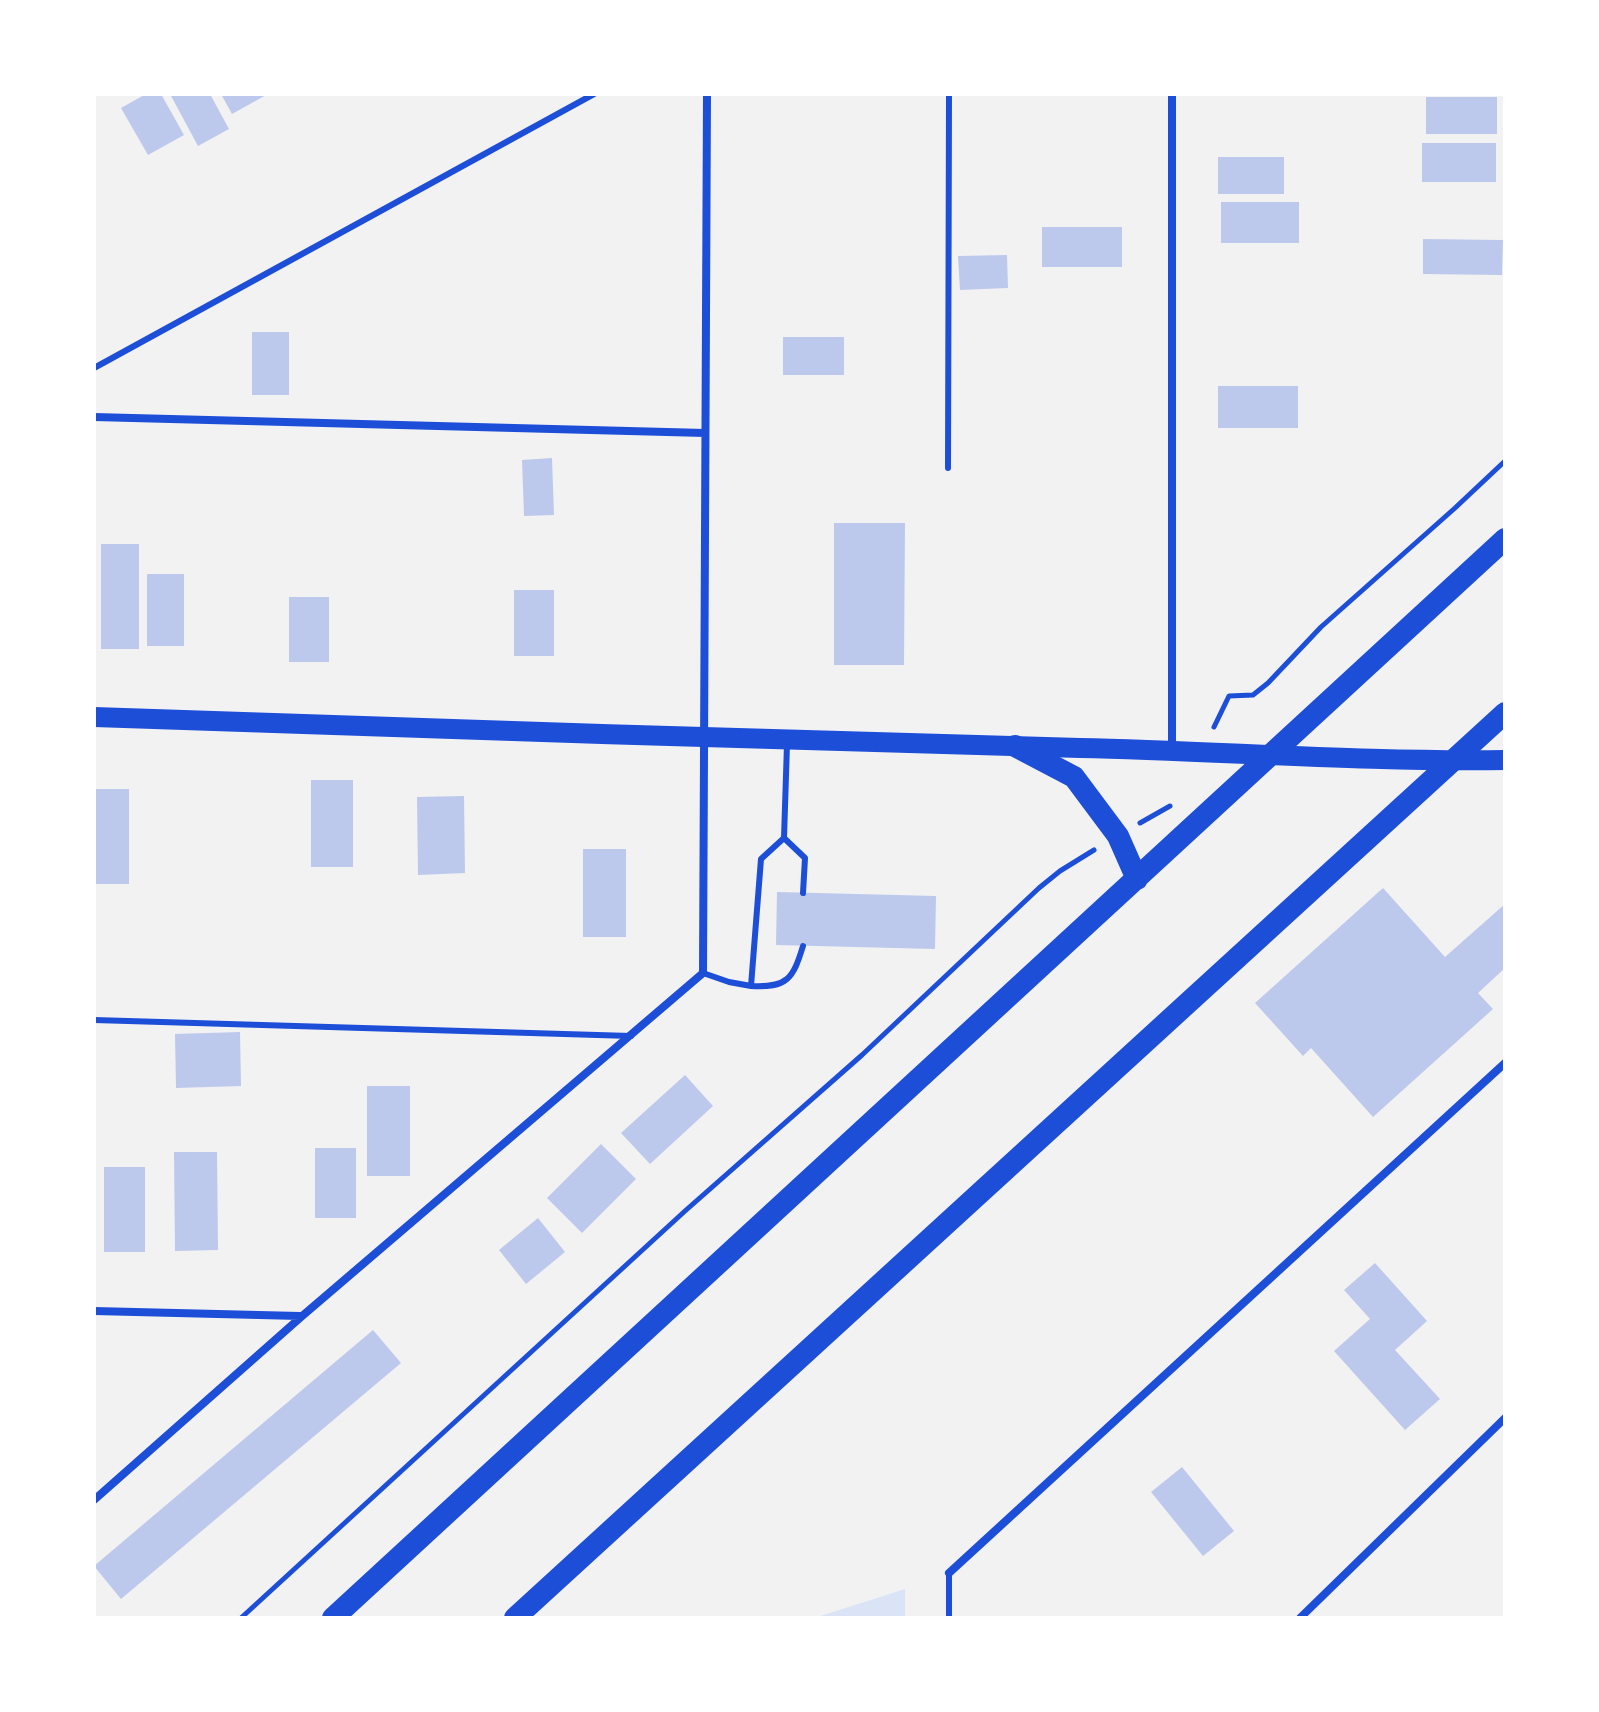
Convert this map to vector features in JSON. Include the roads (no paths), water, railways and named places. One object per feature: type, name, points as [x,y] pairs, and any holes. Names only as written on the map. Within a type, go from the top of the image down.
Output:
[{"type":"highway","points":[[333,1618],[1505,539]]},
{"type":"highway","points":[[515,1618],[1505,713]]},
{"type":"highway","points":[[1015,746],[1074,777],[1118,836],[1137,879]]},
{"type":"main road","points":[[94,717],[704,739],[1505,760]]},
{"type":"street","points":[[94,1500],[301,1317],[703,973],[707,94]]},
{"type":"street","points":[[1172,94],[1172,750]]},
{"type":"street","points":[[94,417],[705,433]]},
{"type":"street","points":[[949,1573],[1505,1063]]},
{"type":"street","points":[[94,1311],[301,1317]]},
{"type":"street","points":[[1300,1618],[1505,1418]]},
{"type":"lane","points":[[94,368],[594,94]]},
{"type":"lane","points":[[948,468],[949,94]]},
{"type":"lane","points":[[751,986],[761,859],[784,838],[787,741]]},
{"type":"lane","points":[[784,838],[805,858],[803,893]]},
{"type":"lane","points":[[703,973],[729,982],[771,987],[783,982],[796,970],[803,946]]},
{"type":"lane","points":[[94,1020],[631,1036]]},
{"type":"lane","points":[[949,1573],[949,1618]]}]
